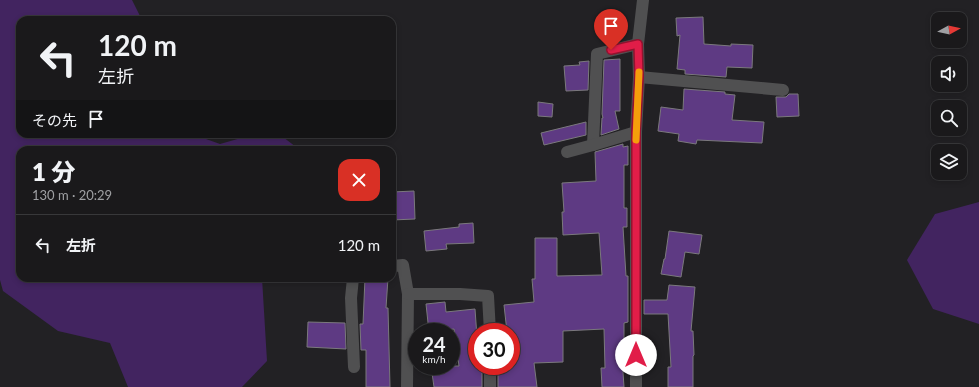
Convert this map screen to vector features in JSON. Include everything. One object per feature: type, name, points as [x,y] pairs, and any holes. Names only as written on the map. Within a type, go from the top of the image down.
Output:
[{"type":"street","points":[[636,387],[636,132],[639,77],[638,44],[643,0]]},
{"type":"street","points":[[593,145],[597,54],[638,44]]},
{"type":"street","points":[[639,77],[783,90]]},
{"type":"street","points":[[567,152],[636,132]]},
{"type":"street","points":[[396,266],[403,265],[408,294],[407,387]]},
{"type":"street","points":[[353,282],[351,298],[354,367]]},
{"type":"street","points":[[408,294],[460,294],[488,296],[490,323]]},
{"type":"street","points":[[490,375],[490,387]]},
{"type":"shaded area","points":[[0,0],[132,0],[140,16],[16,16],[16,138],[203,138],[220,144],[241,138],[284,138],[295,146],[16,146],[16,282],[262,282],[267,361],[242,387],[128,387],[110,343],[58,331],[3,291],[0,280]]},
{"type":"shaded area","points":[[979,202],[979,324],[933,309],[907,260],[935,214]]},
{"type":"building","points":[[703,17],[704,44],[731,46],[731,44],[753,45],[752,68],[727,67],[726,77],[685,74],[685,70],[677,69],[680,35],[677,36],[676,18]]},
{"type":"building","points":[[620,59],[620,111],[615,111],[619,129],[601,135],[603,118],[604,60]]},
{"type":"building","points":[[589,61],[588,90],[566,91],[564,66],[580,65],[579,62]]},
{"type":"building","points":[[684,89],[725,92],[725,94],[735,95],[732,120],[764,122],[762,143],[697,140],[696,144],[678,141],[679,134],[658,131],[661,107],[683,110]]},
{"type":"building","points":[[789,94],[798,94],[799,116],[777,117],[776,97],[786,97]]},
{"type":"building","points":[[538,102],[553,104],[552,117],[538,116]]},
{"type":"building","points":[[586,122],[586,135],[544,145],[541,133]]},
{"type":"building","points":[[623,144],[623,147],[628,146],[628,165],[624,165],[624,208],[627,208],[627,227],[623,227],[626,276],[628,276],[628,322],[624,323],[624,357],[622,357],[624,387],[602,387],[601,368],[605,368],[604,329],[563,331],[563,362],[534,363],[537,387],[498,387],[498,375],[520,375],[520,323],[506,323],[504,305],[534,302],[532,279],[535,279],[535,238],[557,238],[557,276],[602,275],[599,233],[563,235],[562,212],[564,212],[562,183],[596,181],[595,152]]},
{"type":"building","points":[[414,191],[415,219],[396,220],[396,192]]},
{"type":"building","points":[[473,223],[474,243],[446,244],[447,249],[426,251],[424,231],[459,227],[459,224]]},
{"type":"building","points":[[669,231],[702,235],[699,254],[685,252],[681,277],[661,274]]},
{"type":"building","points":[[365,282],[388,282],[386,308],[388,308],[390,387],[366,387],[366,350],[361,350],[360,324],[363,324]]},
{"type":"building","points":[[669,285],[695,287],[691,331],[693,331],[694,355],[693,387],[668,387],[668,367],[671,367],[668,314],[644,314],[644,300],[667,300]]},
{"type":"building","points":[[445,302],[446,312],[475,309],[476,323],[468,323],[468,375],[482,375],[482,387],[434,387],[432,375],[460,375],[460,323],[428,323],[426,304]]},
{"type":"building","points":[[308,322],[345,323],[346,349],[307,347]]},
{"type":"slow traffic","points":[[636,140],[639,72]]},
{"type":"route","points":[[611,50],[638,44],[639,77],[636,132],[636,355]]}]
